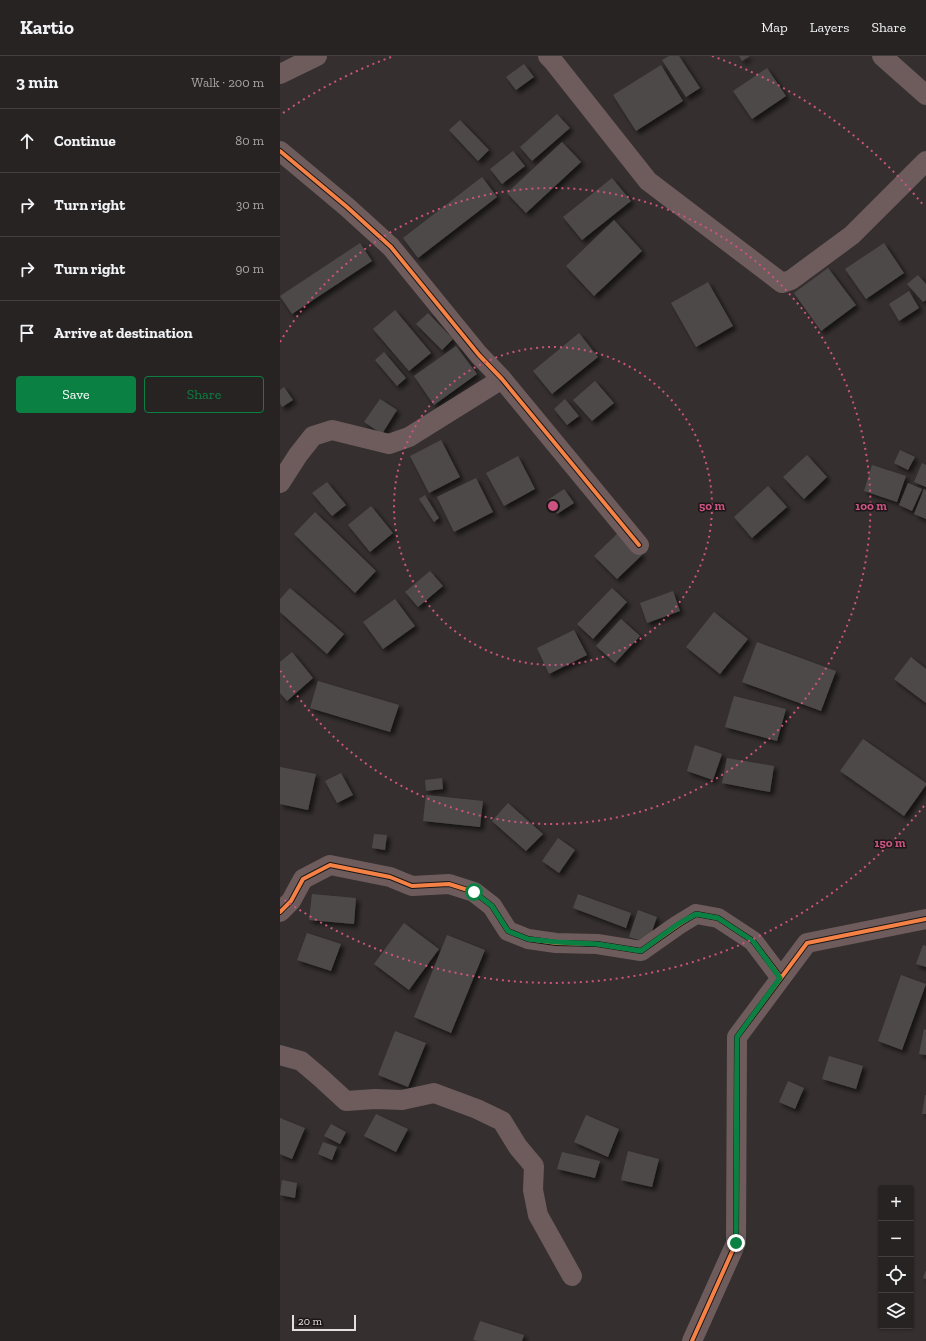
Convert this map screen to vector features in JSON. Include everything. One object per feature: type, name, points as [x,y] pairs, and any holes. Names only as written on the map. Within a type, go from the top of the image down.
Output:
[{"type":"street","points":[[280,74],[317,56]]},
{"type":"street","points":[[548,56],[648,181],[782,283],[791,280],[852,235],[926,161]]},
{"type":"street","points":[[890,58],[926,95]]},
{"type":"street","points":[[280,151],[347,207],[391,247],[479,355],[502,380],[639,545]]},
{"type":"street","points":[[280,483],[298,455],[313,436],[332,430],[389,444],[409,437],[502,380]]},
{"type":"street","points":[[280,912],[292,901],[303,880],[330,865],[390,877],[412,886],[449,884],[474,892],[492,906],[508,931],[528,939],[597,944],[641,951],[678,924],[696,914],[718,918],[753,941],[780,978]]},
{"type":"street","points":[[692,1341],[736,1243],[737,1037],[807,943],[926,919]]},
{"type":"street","points":[[280,1055],[301,1061],[346,1101],[375,1099],[402,1100],[434,1093],[477,1109],[502,1121],[518,1147],[534,1166],[533,1190],[538,1214],[572,1276]]},
{"type":"building","points":[[669,56],[679,56],[700,88],[686,97],[662,60]]},
{"type":"building","points":[[739,56],[750,56],[742,61]]},
{"type":"building","points":[[524,64],[534,77],[516,90],[506,77]]},
{"type":"building","points":[[661,65],[683,101],[636,131],[613,95]]},
{"type":"building","points":[[767,68],[786,96],[752,119],[733,91]]},
{"type":"building","points":[[557,114],[570,128],[532,161],[520,147]]},
{"type":"building","points":[[460,120],[489,150],[478,161],[449,130]]},
{"type":"building","points":[[562,142],[581,162],[526,213],[507,193]]},
{"type":"building","points":[[513,151],[525,166],[502,184],[490,169]]},
{"type":"building","points":[[482,177],[497,197],[418,258],[403,238]]},
{"type":"building","points":[[612,178],[631,201],[582,240],[563,217]]},
{"type":"building","points":[[614,220],[642,251],[594,296],[566,266]]},
{"type":"building","points":[[360,243],[372,261],[292,314],[280,296]]},
{"type":"building","points":[[884,243],[904,273],[866,299],[845,269]]},
{"type":"building","points":[[828,268],[856,305],[821,331],[794,293]]},
{"type":"building","points":[[918,275],[926,284],[926,300],[923,302],[907,284]]},
{"type":"building","points":[[708,282],[733,326],[696,347],[671,303]]},
{"type":"building","points":[[909,291],[919,308],[899,321],[889,304]]},
{"type":"building","points":[[395,310],[431,353],[409,371],[373,329]]},
{"type":"building","points":[[428,313],[453,339],[442,350],[416,324]]},
{"type":"building","points":[[579,333],[598,357],[552,394],[533,371]]},
{"type":"building","points":[[456,346],[477,374],[434,405],[414,376]]},
{"type":"building","points":[[384,352],[406,378],[397,386],[375,360]]},
{"type":"building","points":[[595,381],[614,403],[592,421],[573,400]]},
{"type":"building","points":[[284,387],[293,400],[282,407],[280,403],[280,390]]},
{"type":"building","points":[[380,399],[397,410],[382,434],[364,422]]},
{"type":"building","points":[[565,399],[579,416],[567,425],[554,409]]},
{"type":"building","points":[[441,440],[460,477],[429,493],[410,456]]},
{"type":"building","points":[[900,450],[915,457],[908,470],[894,463]]},
{"type":"building","points":[[807,455],[827,477],[804,499],[783,477]]},
{"type":"building","points":[[518,456],[535,489],[504,506],[486,473]]},
{"type":"building","points":[[922,463],[926,465],[926,487],[914,482]]},
{"type":"building","points":[[872,465],[906,476],[897,502],[864,491]]},
{"type":"building","points":[[476,478],[493,512],[454,532],[437,497]]},
{"type":"building","points":[[327,482],[346,505],[332,516],[312,493]]},
{"type":"building","points":[[908,483],[922,489],[912,511],[899,505]]},
{"type":"building","points":[[768,486],[787,507],[752,538],[734,517]]},
{"type":"building","points":[[564,489],[574,503],[557,514],[548,500]]},
{"type":"building","points":[[924,489],[926,490],[926,519],[914,514]]},
{"type":"building","points":[[425,495],[439,518],[434,522],[419,499]]},
{"type":"building","points":[[371,506],[393,533],[370,552],[348,525]]},
{"type":"building","points":[[315,512],[376,571],[355,593],[294,534]]},
{"type":"building","points":[[619,532],[642,555],[617,579],[594,556]]},
{"type":"building","points":[[430,571],[443,586],[418,607],[405,592]]},
{"type":"building","points":[[290,588],[344,634],[327,654],[280,612],[280,599]]},
{"type":"building","points":[[612,588],[627,602],[593,639],[577,624]]},
{"type":"building","points":[[673,591],[680,611],[647,623],[640,603]]},
{"type":"building","points":[[395,599],[415,626],[383,649],[363,622]]},
{"type":"building","points":[[714,612],[748,639],[720,674],[686,647]]},
{"type":"building","points":[[621,619],[640,636],[615,663],[596,646]]},
{"type":"building","points":[[574,630],[587,655],[549,674],[537,648]]},
{"type":"building","points":[[757,642],[836,671],[821,711],[742,682]]},
{"type":"building","points":[[292,652],[313,678],[287,701],[280,693],[280,662]]},
{"type":"building","points":[[911,657],[926,669],[926,703],[894,679]]},
{"type":"building","points":[[318,681],[399,705],[390,732],[310,708]]},
{"type":"building","points":[[734,696],[786,709],[777,741],[725,727]]},
{"type":"building","points":[[863,739],[926,783],[904,816],[840,771]]},
{"type":"building","points":[[695,745],[722,754],[713,780],[687,771]]},
{"type":"building","points":[[727,758],[774,766],[770,792],[722,783]]},
{"type":"building","points":[[280,767],[316,774],[308,810],[280,804]]},
{"type":"building","points":[[341,773],[353,795],[337,803],[325,781]]},
{"type":"building","points":[[442,778],[443,789],[426,791],[425,780]]},
{"type":"building","points":[[426,795],[483,801],[480,827],[423,821]]},
{"type":"building","points":[[508,803],[543,834],[526,851],[492,821]]},
{"type":"building","points":[[374,834],[387,835],[385,850],[372,848]]},
{"type":"building","points":[[558,838],[575,850],[559,873],[542,861]]},
{"type":"building","points":[[312,894],[356,898],[354,924],[309,920]]},
{"type":"building","points":[[578,894],[631,913],[626,928],[573,908]]},
{"type":"building","points":[[638,910],[657,917],[648,943],[629,937]]},
{"type":"building","points":[[404,923],[439,949],[409,990],[374,964]]},
{"type":"building","points":[[307,933],[341,944],[331,971],[297,960]]},
{"type":"building","points":[[447,935],[485,950],[451,1033],[414,1017]]},
{"type":"building","points":[[923,945],[926,946],[926,967],[916,964]]},
{"type":"building","points":[[901,975],[926,984],[902,1050],[878,1041]]},
{"type":"building","points":[[924,1029],[926,1030],[926,1055],[919,1054]]},
{"type":"building","points":[[395,1031],[426,1043],[408,1087],[378,1075]]},
{"type":"building","points":[[829,1056],[863,1066],[856,1089],[822,1079]]},
{"type":"building","points":[[788,1081],[804,1088],[795,1109],[779,1102]]},
{"type":"building","points":[[925,1095],[926,1114],[922,1114]]},
{"type":"building","points":[[376,1114],[408,1129],[396,1152],[364,1136]]},
{"type":"building","points":[[586,1115],[619,1129],[608,1157],[574,1142]]},
{"type":"building","points":[[280,1118],[305,1128],[292,1159],[280,1154]]},
{"type":"building","points":[[331,1124],[346,1132],[340,1144],[324,1136]]},
{"type":"building","points":[[323,1142],[337,1147],[332,1160],[318,1154]]},
{"type":"building","points":[[628,1151],[659,1159],[652,1187],[621,1180]]},
{"type":"building","points":[[562,1152],[600,1161],[595,1178],[557,1169]]},
{"type":"building","points":[[282,1180],[297,1183],[295,1198],[280,1195]]},
{"type":"building","points":[[926,1270],[926,1279],[923,1278]]},
{"type":"building","points":[[480,1321],[524,1335],[522,1341],[473,1340]]},
{"type":"cycle path","points":[[280,151],[347,207],[391,247],[479,355],[502,379],[639,545]]},
{"type":"cycle path","points":[[280,912],[291,901],[303,879],[330,865],[390,877],[412,886],[449,884],[474,892],[492,906],[508,931],[528,939],[556,943],[597,944],[641,951],[696,914],[718,918],[753,941],[781,978]]},
{"type":"cycle path","points":[[692,1341],[736,1243],[737,1037],[807,943],[926,919]]},
{"type":"route","points":[[474,892],[492,906],[508,931],[528,939],[597,944],[641,951],[678,924],[696,914],[718,918],[753,941],[780,978],[737,1037],[736,1243]]}]
